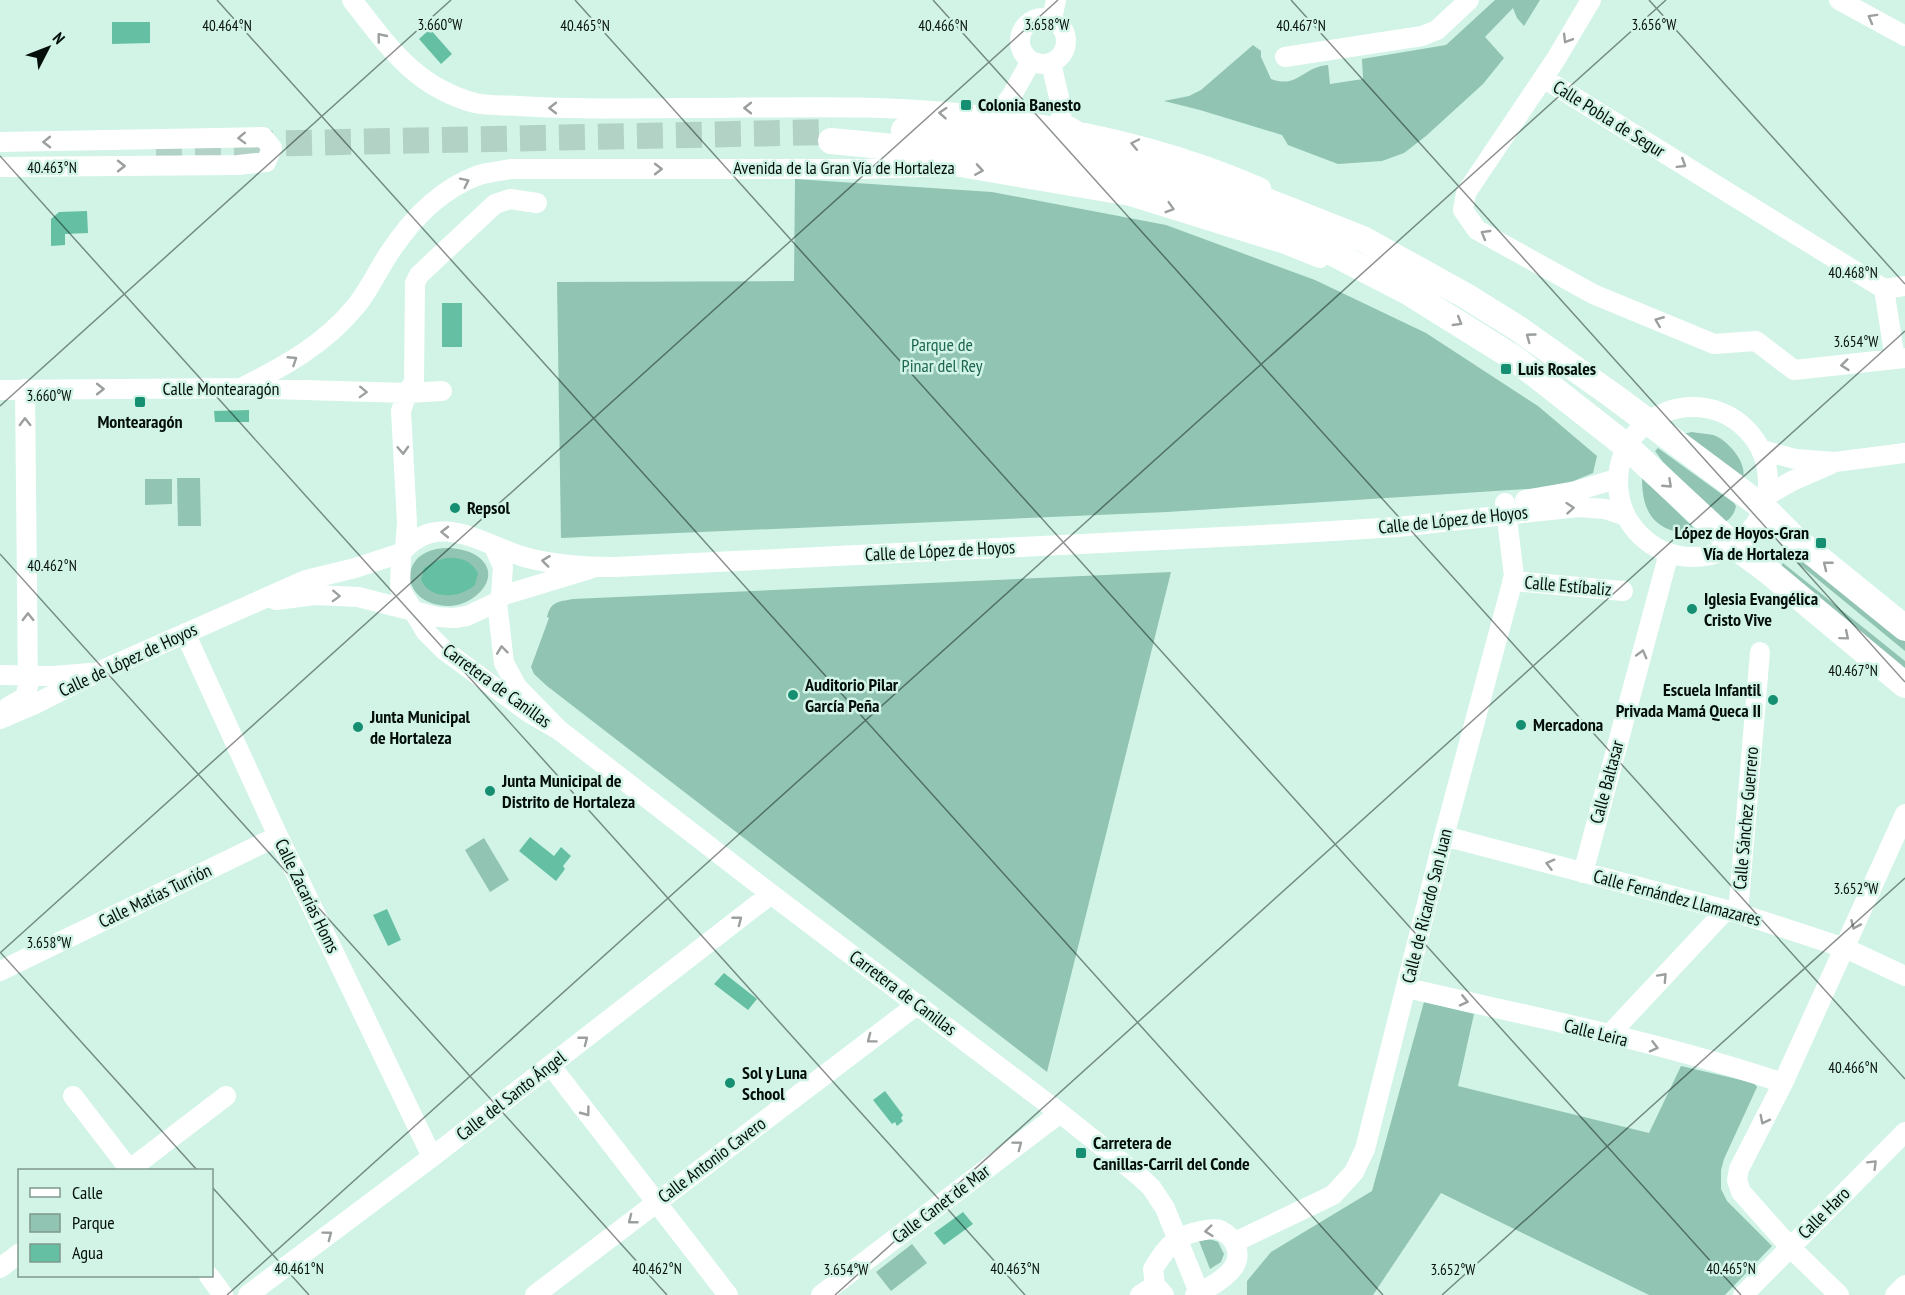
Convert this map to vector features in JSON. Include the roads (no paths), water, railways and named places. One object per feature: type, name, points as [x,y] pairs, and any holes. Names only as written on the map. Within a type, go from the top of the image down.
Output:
[{"type":"main road","name":"Avenida de la Gran Vía de Hortaleza","points":[[1905,628],[1794,538],[1767,502],[1646,420],[1519,329],[1466,296],[1363,239],[1272,203],[1181,172],[1084,150],[1007,137],[897,130],[831,137],[1029,160],[1141,183],[1294,233],[1408,292],[1514,358],[1625,445],[1734,546],[1768,571],[1905,685]]},
{"type":"street","name":"Avenida de la Gran Vía de Hortaleza","points":[[352,0],[412,72],[443,91],[477,103],[542,108],[873,108],[982,116],[1079,132],[1154,148],[1228,173],[1298,204],[1363,239]]},
{"type":"street","points":[[1285,57],[1422,36],[1437,30],[1469,0]]},
{"type":"street","points":[[1543,78],[1591,0]]},
{"type":"street","points":[[1839,0],[1905,36]]},
{"type":"street","points":[[1047,9],[1059,24],[1066,38],[1063,53],[1051,63],[1037,64],[1022,52],[1020,35],[1031,20],[1047,9]]},
{"type":"street","points":[[982,116],[1000,111],[1031,61]]},
{"type":"street","points":[[1051,63],[1062,122],[1079,132]]},
{"type":"street","name":"Calle Pobla de Segur","points":[[1884,289],[1543,78],[1466,194],[1463,210],[1477,230],[1593,294],[1714,344],[1756,341],[1794,370],[1900,359]]},
{"type":"street","points":[[264,136],[272,148],[266,162],[238,165],[5,167],[5,142],[150,139],[264,136]]},
{"type":"street","points":[[149,166],[150,139]]},
{"type":"street","points":[[79,166],[80,141]]},
{"type":"street","name":"Avenida de la Gran Vía de Hortaleza","points":[[242,388],[282,368],[310,350],[335,328],[356,306],[400,238],[418,216],[453,188],[480,175],[511,169],[863,169],[954,166],[1130,196],[1285,244],[1408,292]]},
{"type":"street","points":[[403,550],[424,535],[450,531],[466,534],[494,547],[503,567],[499,599],[479,611],[454,618],[437,617],[416,612],[400,589],[403,550],[407,523],[401,411],[407,393],[414,382],[415,283],[419,275],[495,204],[510,199],[537,203]]},
{"type":"street","points":[[1900,359],[1884,289],[1905,286]]},
{"type":"street","name":"Calle Montearagón","points":[[0,390],[242,388],[407,393],[442,391]]},
{"type":"street","points":[[25,389],[29,675]]},
{"type":"street","points":[[1767,502],[1768,469],[1762,450],[1754,436],[1725,413],[1694,406],[1664,411],[1646,420],[1625,445],[1616,479],[1623,515],[1652,547],[1691,559],[1722,554],[1734,546],[1767,502],[1792,481],[1835,462]]},
{"type":"street","points":[[1762,450],[1795,459],[1835,462],[1905,453]]},
{"type":"street","name":"Calle de López de Hoyos","points":[[494,547],[534,559],[599,567],[1398,527],[1506,509],[1616,479]]},
{"type":"street","name":"Calle de López de Hoyos","points":[[1506,509],[1578,507],[1605,509],[1623,515]]},
{"type":"street","name":"Calle de Ricardo San Juan","points":[[1235,1242],[1333,1195],[1354,1172],[1365,1149],[1444,836],[1514,576],[1506,509]]},
{"type":"street","name":"Calle de López de Hoyos","points":[[0,719],[98,672],[306,580],[355,568],[403,550]]},
{"type":"street","name":"Calle Baltasar","points":[[1583,873],[1669,553]]},
{"type":"street","name":"Calle de López de Hoyos","points":[[499,599],[599,567]]},
{"type":"street","name":"Calle Estíbaliz","points":[[1512,581],[1623,591]]},
{"type":"street","name":"Calle de López de Hoyos","points":[[256,602],[315,595],[358,597],[416,612]]},
{"type":"street","name":"Carretera de Canillas","points":[[499,599],[504,663],[517,687],[559,729],[771,894],[1060,1113],[1151,1187],[1161,1199],[1198,1294]]},
{"type":"street","name":"Carretera de Canillas","points":[[416,612],[426,632],[444,650],[528,712],[559,729]]},
{"type":"street","name":"Calle Zacarías Homs","points":[[185,633],[278,837],[432,1157]]},
{"type":"street","name":"Calle Sánchez Guerrero","points":[[1609,1035],[1732,912],[1761,652]]},
{"type":"street","points":[[0,675],[66,675],[98,672]]},
{"type":"street","name":"Calle de López de Hoyos","points":[[0,710],[20,702],[25,697],[29,675]]},
{"type":"street","points":[[1839,1295],[1790,1247],[1741,1192],[1737,1180],[1739,1169],[1783,1083],[1905,814]]},
{"type":"street","name":"Calle Fernández Llamazares","points":[[1444,836],[1732,912],[1845,948],[1905,976]]},
{"type":"street","name":"Calle Matías Turrión","points":[[0,971],[278,837]]},
{"type":"street","name":"Calle del Santo Ángel","points":[[248,1295],[551,1066],[771,894]]},
{"type":"street","name":"Calle Leira","points":[[1407,988],[1609,1035],[1783,1083]]},
{"type":"street","name":"Calle Antonio Cavero","points":[[535,1295],[918,1004]]},
{"type":"street","points":[[551,1066],[728,1295]]},
{"type":"street","points":[[73,1096],[128,1169]]},
{"type":"street","points":[[130,1169],[226,1096]]},
{"type":"street","name":"Calle Canet de Mar","points":[[821,1295],[1060,1113]]},
{"type":"street","name":"Calle Haro","points":[[1743,1295],[1905,1132]]},
{"type":"street","points":[[1153,1292],[1153,1269],[1164,1251],[1178,1238],[1206,1230],[1219,1229],[1235,1242],[1238,1252],[1236,1262],[1232,1270],[1198,1294]]},
{"type":"street","points":[[0,1268],[18,1254]]},
{"type":"street","points":[[210,1277],[223,1295]]},
{"type":"street","points":[[1895,1295],[1905,1285]]},
{"type":"water","points":[[112,22],[150,22],[150,43],[112,44]]},
{"type":"water","points":[[430,29],[452,54],[441,64],[419,39]]},
{"type":"water","points":[[87,211],[88,233],[65,234],[65,245],[51,246],[51,219],[59,212]]},
{"type":"water","points":[[442,303],[462,303],[462,347],[442,347]]},
{"type":"water","points":[[249,410],[249,422],[215,422],[214,411]]},
{"type":"water","points":[[446,558],[460,559],[472,565],[478,573],[475,585],[454,595],[439,594],[426,587],[421,580],[424,568]]},
{"type":"water","points":[[530,837],[554,856],[561,847],[571,856],[556,881],[519,851]]},
{"type":"water","points":[[387,909],[401,940],[388,946],[373,915]]},
{"type":"water","points":[[724,973],[757,999],[748,1010],[714,984]]},
{"type":"water","points":[[885,1091],[903,1115],[901,1118],[903,1121],[897,1126],[895,1122],[892,1124],[873,1100]]},
{"type":"water","points":[[963,1212],[973,1224],[944,1245],[934,1233]]},
{"type":"tunnel","points":[[247,144],[832,132]]},
{"type":"tunnel","points":[[156,156],[267,154]]},
{"type":"place","name":"Colonia Banesto","points":[[966,105]]},
{"type":"place","name":"Luis Rosales","points":[[1506,369]]},
{"type":"place","name":"Montearagón","points":[[140,402]]},
{"type":"place","name":"Repsol","points":[[455,508]]},
{"type":"place","name":"López de Hoyos-Gran Vía de Hortaleza","points":[[1821,543]]},
{"type":"place","name":"Iglesia Evangélica Cristo Vive","points":[[1692,609]]},
{"type":"place","name":"Auditorio Pilar García Peña","points":[[793,695]]},
{"type":"place","name":"Escuela Infantil Privada Mamá Queca II","points":[[1773,700]]},
{"type":"place","name":"Mercadona","points":[[1521,725]]},
{"type":"place","name":"Junta Municipal de Hortaleza","points":[[358,727]]},
{"type":"place","name":"Junta Municipal de Distrito de Hortaleza","points":[[490,791]]},
{"type":"place","name":"Sol y Luna School","points":[[730,1083]]},
{"type":"place","name":"Carretera de Canillas-Carril del Conde","points":[[1081,1153]]},
{"type":"park label","name":"Parque de Pinar del Rey","points":[[942,355]]}]
